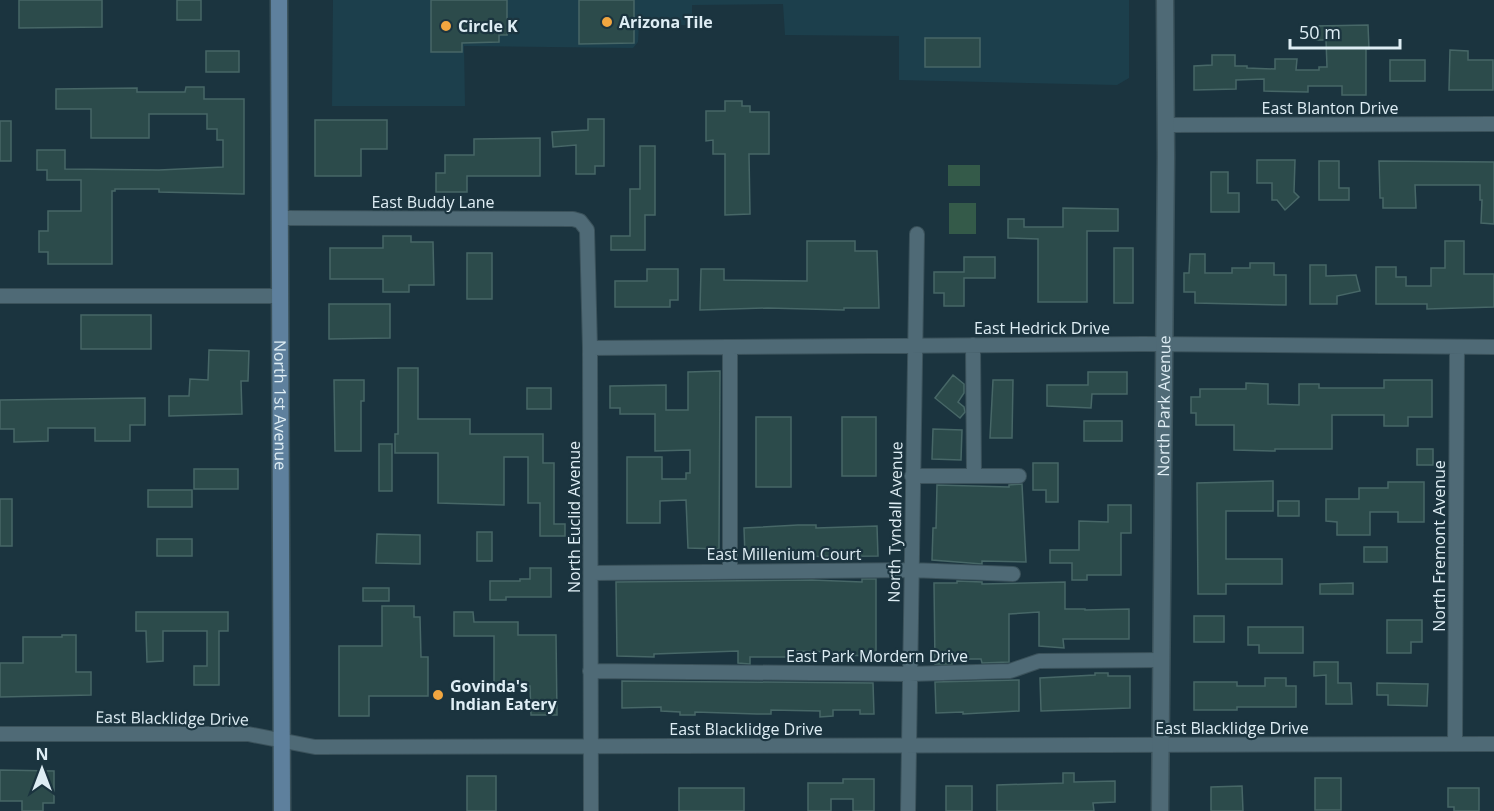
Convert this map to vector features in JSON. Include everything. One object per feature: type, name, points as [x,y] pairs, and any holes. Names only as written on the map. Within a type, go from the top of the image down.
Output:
[{"type":"main road","name":"North 1st Avenue","points":[[279,0],[282,811]]},
{"type":"street","name":"North Park Avenue","points":[[1160,811],[1165,0]]},
{"type":"street","name":"East Blanton Drive","points":[[1166,125],[1494,124]]},
{"type":"street","name":"East Buddy Lane","points":[[281,218],[573,219],[583,224]]},
{"type":"street","name":"North Euclid Avenue","points":[[583,224],[587,230],[588,240],[590,348],[591,811]]},
{"type":"street","name":"North Tyndall Avenue","points":[[908,811],[917,234]]},
{"type":"street","points":[[0,296],[281,296]]},
{"type":"street","name":"East Hedrick Drive","points":[[590,348],[1163,344],[1494,347]]},
{"type":"street","points":[[973,345],[974,476]]},
{"type":"street","points":[[730,347],[730,571]]},
{"type":"street","name":"North Fremont Avenue","points":[[1455,744],[1457,347]]},
{"type":"street","points":[[912,476],[1019,476]]},
{"type":"street","name":"East Millenium Court","points":[[591,573],[910,570],[1013,574]]},
{"type":"street","name":"East Park Mordern Drive","points":[[590,671],[909,674],[1010,671],[1039,662],[1162,660]]},
{"type":"street","name":"East Blacklidge Drive","points":[[0,734],[248,734],[315,747],[1494,744]]},
{"type":"shaded area","points":[[333,0],[1129,0],[1129,78],[1117,85],[899,80],[899,36],[785,35],[783,4],[692,5],[692,25],[639,25],[638,42],[633,48],[464,46],[465,106],[332,106]]},
{"type":"green space","points":[[948,165],[980,165],[980,186],[948,186]]},
{"type":"green space","points":[[949,203],[976,203],[976,234],[949,234]]},
{"type":"building","points":[[19,0],[102,0],[102,27],[19,28]]},
{"type":"building","points":[[177,0],[201,0],[201,20],[177,20]]},
{"type":"building","points":[[431,0],[507,0],[507,35],[499,35],[499,42],[462,43],[462,52],[431,52]]},
{"type":"building","name":"Arizona Tile","points":[[579,0],[634,0],[634,43],[579,44]]},
{"type":"building","points":[[1368,25],[1366,95],[1342,95],[1342,86],[1308,86],[1308,92],[1264,91],[1264,79],[1236,80],[1236,89],[1194,90],[1194,66],[1212,65],[1212,55],[1235,55],[1235,66],[1247,66],[1247,68],[1275,69],[1275,59],[1297,59],[1296,70],[1319,70],[1319,67],[1327,67],[1326,40],[1316,40],[1316,26]]},
{"type":"building","points":[[925,38],[980,38],[980,67],[925,67]]},
{"type":"building","points":[[1450,50],[1468,51],[1468,60],[1493,60],[1493,90],[1449,90]]},
{"type":"building","points":[[206,51],[239,51],[239,72],[206,72]]},
{"type":"building","points":[[1390,60],[1425,60],[1425,81],[1390,81]]},
{"type":"building","points":[[186,87],[204,87],[204,99],[244,99],[244,194],[115,189],[112,191],[112,264],[48,264],[48,252],[39,252],[39,231],[48,231],[48,211],[81,211],[81,180],[47,180],[47,170],[37,170],[37,150],[65,150],[65,169],[159,170],[223,167],[223,140],[217,140],[217,129],[207,129],[207,114],[149,114],[149,138],[91,138],[91,109],[56,109],[56,89],[137,88],[137,92],[185,92]]},
{"type":"building","points":[[725,101],[742,101],[742,106],[750,106],[750,112],[769,112],[769,154],[749,154],[750,214],[725,215],[725,154],[713,154],[713,140],[706,141],[706,111],[725,111]]},
{"type":"building","points":[[588,119],[604,119],[604,166],[595,166],[595,174],[576,174],[576,145],[553,147],[552,132],[588,130]]},
{"type":"building","points":[[315,120],[387,120],[387,149],[361,149],[361,176],[315,176]]},
{"type":"building","points":[[0,121],[11,121],[11,161],[0,161]]},
{"type":"building","points":[[540,138],[540,176],[467,176],[467,192],[436,192],[436,173],[445,173],[445,155],[474,155],[474,139]]},
{"type":"building","points":[[640,146],[655,146],[655,215],[645,215],[645,250],[611,250],[611,236],[630,236],[630,189],[640,189]]},
{"type":"building","points":[[1257,160],[1295,160],[1294,192],[1299,197],[1285,210],[1277,200],[1272,200],[1272,183],[1257,183]]},
{"type":"building","points":[[1319,161],[1339,161],[1339,188],[1349,188],[1349,200],[1319,200]]},
{"type":"building","points":[[1379,161],[1494,162],[1494,224],[1481,223],[1480,185],[1415,185],[1416,208],[1383,208],[1383,198],[1380,198]]},
{"type":"building","points":[[1211,172],[1228,172],[1228,193],[1239,193],[1239,212],[1211,212]]},
{"type":"building","points":[[1063,208],[1118,209],[1118,231],[1087,231],[1087,302],[1038,302],[1038,239],[1008,238],[1008,219],[1024,219],[1024,227],[1063,227]]},
{"type":"building","points":[[383,236],[411,236],[411,242],[433,242],[434,285],[409,285],[409,292],[383,292],[383,279],[330,279],[330,248],[383,248]]},
{"type":"building","points":[[807,241],[855,241],[855,251],[877,251],[879,308],[700,310],[701,269],[724,269],[724,280],[807,281]]},
{"type":"building","points":[[1445,241],[1464,241],[1464,274],[1494,274],[1494,307],[1427,309],[1427,304],[1376,304],[1376,267],[1396,267],[1396,277],[1406,277],[1406,286],[1431,286],[1431,268],[1445,268]]},
{"type":"building","points":[[1114,248],[1133,248],[1133,303],[1114,303]]},
{"type":"building","points":[[467,253],[492,253],[492,299],[467,299]]},
{"type":"building","points":[[1190,254],[1205,254],[1205,273],[1232,273],[1232,268],[1250,268],[1250,263],[1274,263],[1274,275],[1286,275],[1286,305],[1195,303],[1195,292],[1184,292],[1184,273],[1189,273]]},
{"type":"building","points":[[964,257],[995,257],[995,278],[964,278],[964,306],[944,306],[944,293],[934,293],[934,272],[964,272]]},
{"type":"building","points":[[1310,265],[1326,265],[1326,276],[1356,275],[1360,291],[1337,296],[1337,304],[1310,304]]},
{"type":"building","points":[[647,269],[678,269],[678,300],[670,300],[670,307],[615,307],[615,281],[647,281]]},
{"type":"building","points":[[329,304],[390,304],[390,338],[329,339]]},
{"type":"building","points":[[81,315],[151,315],[151,349],[81,349]]},
{"type":"building","points":[[209,350],[249,351],[248,381],[241,381],[242,414],[169,416],[169,396],[189,396],[190,379],[208,380]]},
{"type":"building","points":[[398,368],[418,368],[418,419],[470,419],[470,434],[543,434],[543,463],[554,463],[554,524],[565,524],[565,536],[540,536],[540,503],[528,503],[528,457],[504,457],[504,505],[438,503],[438,453],[395,453],[395,434],[398,434]]},
{"type":"building","points":[[720,371],[719,549],[688,548],[686,500],[660,501],[660,523],[627,523],[627,457],[662,457],[662,479],[686,479],[686,473],[690,473],[690,450],[655,451],[655,414],[620,414],[620,408],[610,408],[610,386],[666,385],[666,410],[688,410],[688,372]]},
{"type":"building","points":[[1088,372],[1127,372],[1127,394],[1092,394],[1091,408],[1047,406],[1047,385],[1088,385]]},
{"type":"building","points":[[953,375],[964,384],[964,393],[958,402],[964,407],[965,412],[960,418],[935,398]]},
{"type":"building","points":[[334,380],[364,380],[364,401],[361,401],[361,451],[335,451]]},
{"type":"building","points":[[993,380],[1013,380],[1012,438],[990,438]]},
{"type":"building","points":[[1384,380],[1432,380],[1432,417],[1408,417],[1408,426],[1384,426],[1384,415],[1332,415],[1332,449],[1275,449],[1275,451],[1234,450],[1234,425],[1196,425],[1196,413],[1191,413],[1191,397],[1200,397],[1200,389],[1246,389],[1246,383],[1268,384],[1268,404],[1299,405],[1299,384],[1319,384],[1319,388],[1384,388]]},
{"type":"building","points":[[527,388],[551,388],[551,409],[527,409]]},
{"type":"building","points":[[145,398],[145,425],[130,425],[130,441],[95,441],[95,428],[48,428],[48,441],[14,442],[14,429],[0,429],[0,400]]},
{"type":"building","points":[[756,417],[791,417],[791,487],[756,487]]},
{"type":"building","points":[[842,417],[876,417],[876,476],[842,476]]},
{"type":"building","points":[[1084,421],[1122,421],[1122,441],[1084,441]]},
{"type":"building","points":[[933,429],[962,430],[961,460],[932,459]]},
{"type":"building","points":[[379,444],[392,444],[392,491],[379,491]]},
{"type":"building","points":[[1417,449],[1433,449],[1433,465],[1417,465]]},
{"type":"building","points":[[1033,463],[1058,463],[1058,502],[1046,502],[1046,490],[1033,490]]},
{"type":"building","points":[[194,469],[238,469],[238,489],[194,489]]},
{"type":"building","points":[[1273,481],[1273,511],[1226,511],[1226,559],[1282,559],[1282,584],[1226,584],[1226,594],[1198,594],[1197,483]]},
{"type":"building","points":[[1388,482],[1424,482],[1424,522],[1398,522],[1398,512],[1370,512],[1370,535],[1337,535],[1337,522],[1326,521],[1326,499],[1359,499],[1359,488],[1388,488]]},
{"type":"building","points":[[1022,484],[1026,562],[982,561],[982,564],[932,560],[933,528],[936,528],[937,485],[1009,487],[1009,485]]},
{"type":"building","points":[[148,490],[192,490],[192,507],[148,507]]},
{"type":"building","points":[[0,499],[12,499],[12,546],[0,546]]},
{"type":"building","points":[[1278,501],[1299,501],[1299,516],[1278,516]]},
{"type":"building","points":[[1108,505],[1131,505],[1131,533],[1121,533],[1121,575],[1087,575],[1087,580],[1072,580],[1072,563],[1050,563],[1050,550],[1079,550],[1079,521],[1108,522]]},
{"type":"building","points":[[816,525],[816,528],[877,526],[878,556],[745,557],[744,528]]},
{"type":"building","points":[[477,532],[492,532],[492,561],[477,561]]},
{"type":"building","points":[[377,534],[420,535],[420,564],[376,563]]},
{"type":"building","points":[[157,539],[192,539],[192,556],[157,556]]},
{"type":"building","points":[[1364,547],[1387,547],[1387,562],[1364,562]]},
{"type":"building","points":[[530,568],[551,568],[551,597],[506,597],[506,600],[490,600],[490,581],[530,579]]},
{"type":"building","points":[[862,579],[876,579],[876,656],[839,655],[839,652],[791,651],[791,657],[750,657],[750,664],[738,663],[738,651],[654,654],[654,657],[617,656],[616,582],[812,580],[862,582]]},
{"type":"building","points":[[957,581],[982,582],[982,584],[1065,582],[1065,609],[1129,609],[1129,639],[1063,639],[1064,648],[1039,646],[1039,612],[1009,614],[1009,662],[982,663],[981,659],[952,659],[952,664],[935,664],[934,583],[957,583]]},
{"type":"building","points":[[1353,583],[1353,594],[1320,594],[1320,584]]},
{"type":"building","points":[[363,588],[389,588],[389,601],[363,601]]},
{"type":"building","points":[[382,606],[414,606],[414,617],[420,617],[421,657],[428,657],[428,696],[369,696],[369,716],[339,716],[339,646],[382,646]]},
{"type":"building","points":[[136,612],[228,612],[228,631],[219,631],[219,685],[194,685],[194,666],[207,666],[207,631],[163,631],[163,661],[147,662],[146,631],[136,631]]},
{"type":"building","points":[[454,612],[473,612],[474,622],[518,622],[518,635],[556,635],[557,715],[531,715],[530,686],[494,686],[494,636],[454,636]]},
{"type":"building","points":[[1194,616],[1224,616],[1224,642],[1194,642]]},
{"type":"building","points":[[1387,620],[1422,620],[1422,642],[1411,642],[1411,653],[1387,653]]},
{"type":"building","points":[[1248,627],[1303,627],[1303,653],[1259,653],[1259,645],[1248,645]]},
{"type":"building","points":[[62,635],[76,635],[76,672],[91,672],[91,695],[0,697],[0,663],[23,663],[23,637],[62,637]]},
{"type":"building","points":[[1314,662],[1338,662],[1338,683],[1351,683],[1352,704],[1326,704],[1326,675],[1314,676]]},
{"type":"building","points":[[1095,673],[1108,673],[1108,676],[1130,676],[1130,708],[1041,711],[1040,678],[1095,675]]},
{"type":"building","points":[[1265,678],[1286,678],[1286,686],[1296,686],[1296,707],[1194,710],[1194,682],[1237,682],[1237,686],[1265,686]]},
{"type":"building","points":[[1019,680],[1019,711],[936,713],[935,682]]},
{"type":"building","points":[[622,681],[873,683],[874,714],[860,714],[860,710],[833,710],[833,716],[820,717],[820,711],[771,710],[771,714],[695,712],[695,715],[680,715],[680,712],[661,711],[661,707],[622,708]]},
{"type":"building","points":[[1377,683],[1428,684],[1427,706],[1388,705],[1388,695],[1377,695]]},
{"type":"building","points":[[0,770],[54,771],[54,803],[43,803],[43,811],[22,811],[22,801],[0,801]]},
{"type":"building","points":[[1063,773],[1074,773],[1074,782],[1115,781],[1115,802],[1093,803],[1094,811],[997,811],[997,785],[1063,783]]},
{"type":"building","points":[[467,776],[496,776],[496,811],[467,811]]},
{"type":"building","points":[[1315,778],[1341,778],[1341,810],[1315,810]]},
{"type":"building","points":[[843,779],[874,779],[874,811],[853,811],[853,799],[831,799],[831,811],[808,811],[808,783],[843,783]]},
{"type":"building","points":[[946,786],[972,786],[972,811],[946,811]]},
{"type":"building","points":[[1242,786],[1243,811],[1211,811],[1211,787]]},
{"type":"building","points":[[679,788],[744,788],[744,811],[679,811]]},
{"type":"building","points":[[1448,788],[1479,788],[1479,811],[1454,811],[1454,807],[1448,807]]},
{"type":"place","name":"Arizona Tile","points":[[607,22]]},
{"type":"place","name":"Circle K","points":[[446,26]]},
{"type":"place","name":"Govinda's Indian Eatery","points":[[438,695]]}]
